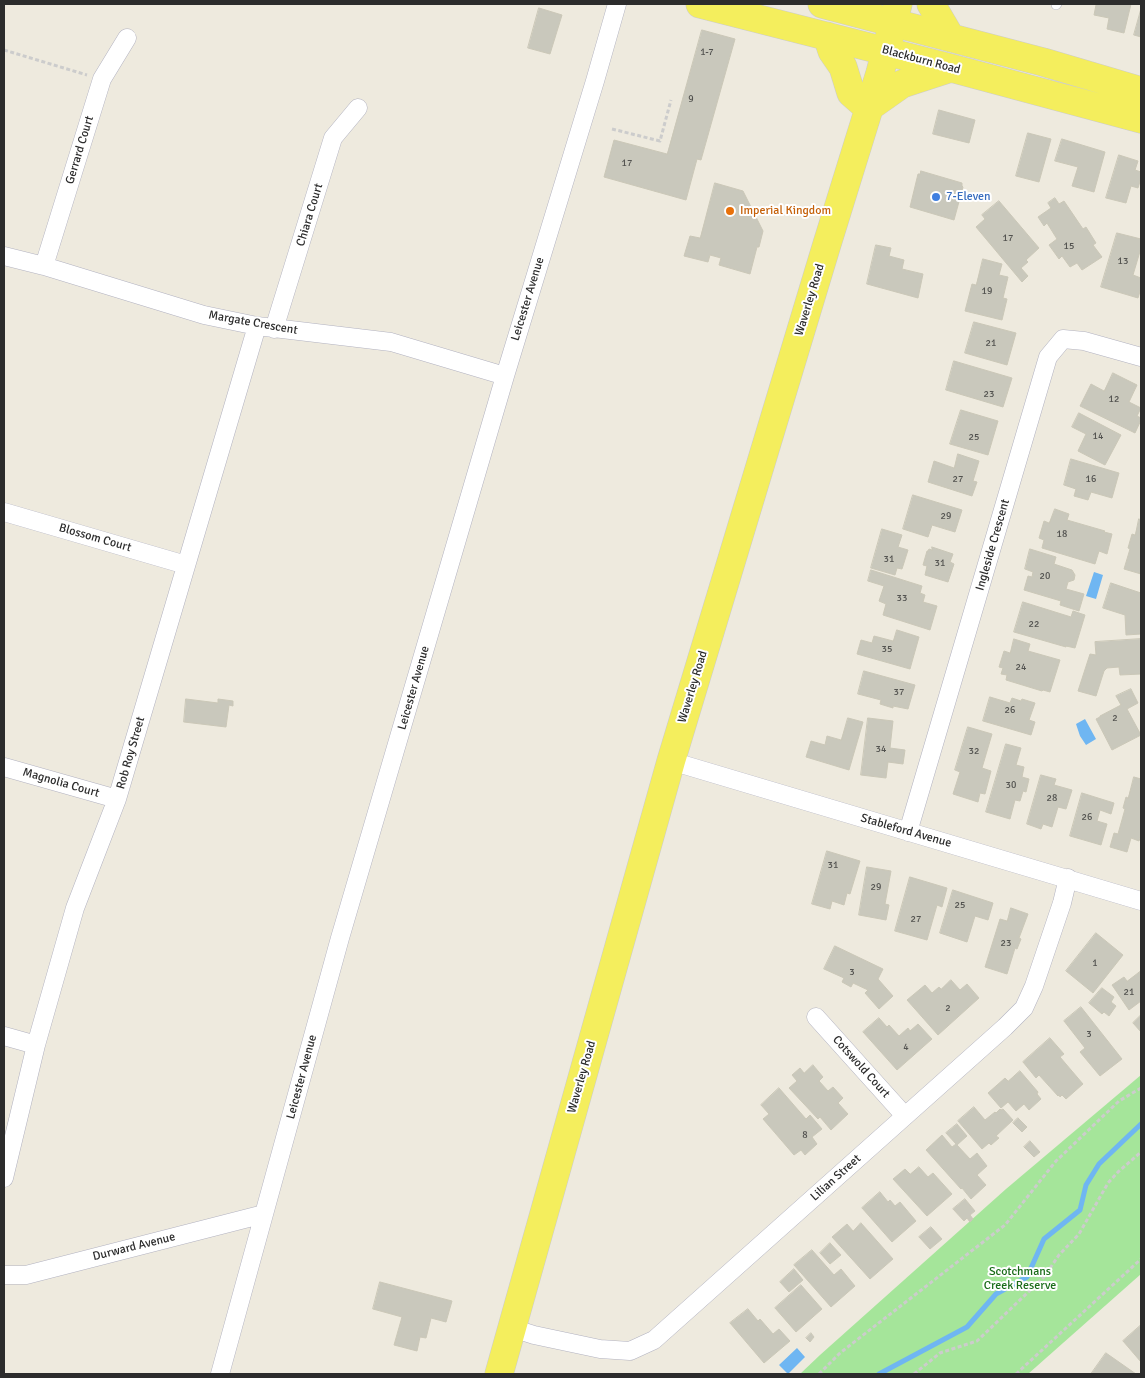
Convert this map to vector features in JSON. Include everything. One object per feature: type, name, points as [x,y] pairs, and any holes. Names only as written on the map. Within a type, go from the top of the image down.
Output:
[{"type":"main road","name":"Blackburn Road","points":[[700,4],[1141,119]]},
{"type":"main road","points":[[822,4],[896,13],[951,38],[1141,91]]},
{"type":"main road","points":[[931,4],[951,38]]},
{"type":"main road","name":"Waverley Road","points":[[499,1374],[672,761],[896,13]]},
{"type":"main road","points":[[827,36],[832,51],[843,67],[852,93],[868,108],[902,84],[951,68]]},
{"type":"main road","points":[[1035,91],[1042,62]]},
{"type":"street","name":"Leicester Avenue","points":[[220,1374],[343,928],[505,376],[617,4]]},
{"type":"street","name":"Gerrard Court","points":[[44,266],[102,79],[126,38]]},
{"type":"street","name":"Chiara Court","points":[[274,329],[333,138],[358,108]]},
{"type":"street","name":"Margate Crescent","points":[[4,256],[44,266],[204,315],[274,329],[391,342],[505,376]]},
{"type":"street","name":"Rob Roy Street","points":[[4,1178],[36,1045],[75,908],[118,799],[257,326]]},
{"type":"street","name":"Ingleside Crescent","points":[[908,832],[1048,357],[1063,339],[1084,341],[1141,357]]},
{"type":"street","name":"Blossom Court","points":[[4,512],[186,565]]},
{"type":"street","name":"Stableford Avenue","points":[[672,761],[1141,901]]},
{"type":"street","name":"Magnolia Court","points":[[4,767],[118,799]]},
{"type":"street","name":"Lilian Street","points":[[512,1328],[534,1335],[600,1349],[630,1351],[654,1340],[1024,1008],[1034,986],[1062,903],[1068,878]]},
{"type":"street","name":"Cotswold Court","points":[[816,1017],[905,1116]]},
{"type":"street","points":[[4,1036],[36,1045]]},
{"type":"street","name":"Durward Avenue","points":[[4,1275],[26,1275],[264,1214]]},
{"type":"path","points":[[4,50],[102,79]]},
{"type":"path","points":[[612,129],[660,142],[671,100]]},
{"type":"path","points":[[819,1374],[840,1353],[1005,1225],[1056,1161],[1119,1100],[1141,1088]]},
{"type":"path","points":[[914,1374],[940,1353],[978,1341],[1044,1277],[1059,1255],[1079,1234],[1108,1183],[1141,1152]]},
{"type":"path","points":[[1016,1374],[1141,1259]]},
{"type":"green space","name":"Scotchmans Creek Reserve","points":[[1141,1075],[1141,1274],[1028,1374],[800,1374],[1006,1189]]},
{"type":"water","points":[[1094,572],[1103,575],[1096,599],[1086,596]]},
{"type":"water","points":[[1085,719],[1096,739],[1086,745],[1080,736],[1076,724]]},
{"type":"water","points":[[797,1348],[805,1357],[788,1374],[779,1365]]},
{"type":"building","points":[[1089,4],[1131,4],[1124,33],[1107,29],[1109,18],[1094,15],[1096,5]]},
{"type":"building","points":[[539,8],[562,15],[550,54],[528,48]]},
{"type":"building","points":[[1141,9],[1141,37],[1134,35]]},
{"type":"building","points":[[702,30],[735,39],[701,160],[697,159],[686,200],[604,177],[614,140],[667,154]]},
{"type":"building","points":[[939,110],[975,120],[969,143],[933,134]]},
{"type":"building","points":[[1028,133],[1051,139],[1039,182],[1016,176]]},
{"type":"building","points":[[1062,139],[1105,152],[1094,192],[1072,186],[1078,167],[1055,161]]},
{"type":"building","points":[[1119,155],[1138,161],[1135,170],[1141,172],[1138,188],[1131,186],[1126,203],[1106,198]]},
{"type":"building","name":"7-Eleven","points":[[921,171],[962,183],[963,187],[954,220],[910,207],[918,174]]},
{"type":"building","name":"Imperial Kingdom","points":[[715,183],[743,191],[763,231],[750,274],[719,265],[721,258],[710,255],[708,262],[684,256],[690,236],[700,238]]},
{"type":"building","points":[[1055,198],[1059,204],[1064,201],[1083,229],[1086,227],[1096,243],[1093,245],[1102,257],[1082,270],[1077,263],[1070,267],[1062,256],[1059,259],[1049,245],[1057,239],[1047,223],[1044,226],[1038,217],[1051,208],[1048,203]]},
{"type":"building","points":[[999,201],[1039,248],[1026,260],[1028,262],[1021,268],[1028,276],[1022,282],[976,227],[985,219],[982,215]]},
{"type":"building","points":[[1117,233],[1141,239],[1141,248],[1133,275],[1141,278],[1138,298],[1101,287]]},
{"type":"building","points":[[876,245],[891,248],[889,256],[904,260],[902,269],[923,274],[918,298],[867,284]]},
{"type":"building","points":[[983,259],[1002,264],[999,275],[1008,277],[1003,298],[1007,299],[1002,320],[965,311],[972,284],[976,285]]},
{"type":"building","points":[[974,322],[1016,333],[1007,365],[965,353]]},
{"type":"building","points":[[954,361],[1012,378],[1003,407],[946,390]]},
{"type":"building","points":[[1113,373],[1137,385],[1129,402],[1141,408],[1137,416],[1141,420],[1135,433],[1080,406],[1091,384],[1104,391]]},
{"type":"building","points":[[961,410],[998,421],[988,455],[950,444]]},
{"type":"building","points":[[1079,413],[1121,435],[1105,465],[1078,451],[1086,434],[1072,427]]},
{"type":"building","points":[[958,454],[979,461],[973,481],[977,482],[972,496],[928,482],[934,461],[954,468]]},
{"type":"building","points":[[1071,459],[1119,473],[1112,498],[1091,492],[1088,500],[1074,496],[1076,489],[1064,485]]},
{"type":"building","points":[[913,495],[962,510],[955,532],[932,525],[928,537],[903,529]]},
{"type":"building","points":[[1055,509],[1069,514],[1067,520],[1112,534],[1107,554],[1099,551],[1095,564],[1042,548],[1044,540],[1039,538],[1044,521],[1049,523]]},
{"type":"building","points":[[1139,519],[1141,520],[1141,574],[1124,569],[1132,534],[1135,535]]},
{"type":"building","points":[[882,529],[902,535],[898,547],[908,550],[902,569],[897,568],[895,575],[871,568]]},
{"type":"building","points":[[932,547],[953,554],[950,562],[954,564],[948,582],[925,575],[927,566],[923,565],[927,551],[929,549],[932,550]]},
{"type":"building","points":[[1030,549],[1056,557],[1054,564],[1072,570],[1075,575],[1074,580],[1068,582],[1066,589],[1084,594],[1079,611],[1060,605],[1061,601],[1024,590],[1028,576],[1032,577],[1033,572],[1025,569]]},
{"type":"building","points":[[871,570],[922,586],[920,593],[925,595],[923,602],[937,606],[930,630],[883,615],[886,604],[879,601],[884,586],[868,581]]},
{"type":"building","points":[[1111,583],[1141,593],[1141,634],[1126,635],[1125,615],[1103,608]]},
{"type":"building","points":[[1023,602],[1071,617],[1073,611],[1085,615],[1075,648],[1014,632]]},
{"type":"building","points":[[897,630],[919,637],[910,669],[857,654],[861,640],[872,643],[874,636],[893,641]]},
{"type":"building","points":[[1014,639],[1030,644],[1028,651],[1060,660],[1050,692],[1006,680],[1007,675],[1001,674],[1003,668],[999,667],[1004,651],[1010,653]]},
{"type":"building","points":[[1141,639],[1141,674],[1120,675],[1119,667],[1107,668],[1104,671],[1096,696],[1078,691],[1090,654],[1096,655],[1095,642]]},
{"type":"building","points":[[864,671],[915,685],[908,709],[893,706],[893,708],[880,704],[881,700],[858,694]]},
{"type":"building","points":[[1131,689],[1138,703],[1127,709],[1141,735],[1112,750],[1096,719],[1121,705],[1116,696]]},
{"type":"building","points":[[990,697],[1010,703],[1012,698],[1035,703],[1029,720],[1035,722],[1031,735],[983,721]]},
{"type":"building","points":[[186,699],[218,703],[218,699],[233,701],[233,706],[229,705],[226,727],[184,722]]},
{"type":"building","points":[[848,718],[863,722],[849,770],[806,757],[811,741],[825,745],[827,736],[841,740]]},
{"type":"building","points":[[868,718],[893,721],[890,748],[905,750],[903,764],[888,762],[886,778],[861,775]]},
{"type":"building","points":[[968,727],[992,734],[982,768],[991,771],[985,794],[980,793],[978,802],[953,794],[960,772],[955,770]]},
{"type":"building","points":[[1006,744],[1021,748],[1016,765],[1024,767],[1022,777],[1029,779],[1026,792],[1023,791],[1020,801],[1015,800],[1010,819],[986,812]]},
{"type":"building","points":[[1041,775],[1056,779],[1054,785],[1072,790],[1066,809],[1058,807],[1052,827],[1043,824],[1041,829],[1027,824]]},
{"type":"building","points":[[1134,777],[1141,779],[1141,835],[1139,841],[1131,838],[1127,852],[1110,847],[1114,833],[1118,834],[1125,809],[1123,808],[1126,797],[1128,798]]},
{"type":"building","points":[[1082,793],[1114,803],[1111,814],[1100,810],[1097,821],[1107,824],[1101,845],[1070,836]]},
{"type":"building","points":[[827,851],[860,861],[850,894],[847,893],[844,905],[832,901],[830,909],[812,904]]},
{"type":"building","points":[[867,867],[891,871],[885,904],[889,905],[886,920],[859,915]]},
{"type":"building","points":[[910,877],[947,888],[942,907],[937,905],[927,940],[895,931]]},
{"type":"building","points":[[953,890],[993,903],[988,920],[975,916],[967,942],[940,933]]},
{"type":"building","points":[[1011,908],[1028,914],[1019,938],[1021,939],[1017,949],[1015,948],[1007,974],[985,967],[1000,919],[1007,921]]},
{"type":"building","points":[[1096,933],[1123,955],[1093,993],[1066,971]]},
{"type":"building","points":[[835,946],[883,969],[878,979],[893,996],[879,1009],[865,993],[868,990],[853,983],[851,987],[842,982],[844,978],[824,969]]},
{"type":"building","points":[[1141,971],[1141,1001],[1129,1010],[1112,985],[1124,977],[1127,981]]},
{"type":"building","points":[[951,980],[960,990],[967,984],[979,998],[938,1035],[907,1000],[925,985],[932,993],[939,987],[941,989]]},
{"type":"building","points":[[1102,988],[1114,997],[1111,1002],[1116,1006],[1109,1016],[1104,1012],[1102,1014],[1089,1003]]},
{"type":"building","points":[[1081,1007],[1122,1059],[1100,1076],[1080,1052],[1085,1048],[1064,1021]]},
{"type":"building","points":[[1141,1015],[1141,1032],[1133,1023]]},
{"type":"building","points":[[879,1018],[899,1036],[908,1028],[910,1031],[918,1024],[932,1039],[897,1070],[863,1032]]},
{"type":"building","points":[[1050,1038],[1064,1054],[1060,1057],[1083,1084],[1066,1099],[1062,1095],[1058,1096],[1039,1075],[1036,1078],[1023,1062]]},
{"type":"building","points":[[813,1065],[823,1077],[819,1081],[828,1091],[833,1087],[843,1098],[838,1103],[848,1114],[831,1130],[789,1088],[797,1081],[792,1075],[800,1068],[804,1073]]},
{"type":"building","points":[[1020,1071],[1038,1092],[1037,1094],[1041,1099],[1029,1110],[1024,1104],[1016,1111],[1008,1102],[1001,1108],[988,1093],[1005,1078],[1008,1081]]},
{"type":"building","points":[[779,1088],[806,1119],[810,1115],[822,1129],[812,1137],[817,1144],[805,1155],[801,1150],[794,1155],[763,1119],[769,1114],[761,1105]]},
{"type":"building","points":[[974,1107],[985,1120],[995,1112],[1003,1109],[1013,1120],[996,1136],[999,1138],[991,1145],[989,1143],[982,1149],[958,1121]]},
{"type":"building","points":[[1018,1118],[1027,1127],[1022,1132],[1013,1123]]},
{"type":"building","points":[[957,1124],[967,1136],[957,1145],[970,1159],[977,1153],[987,1166],[977,1175],[986,1185],[971,1199],[926,1150],[942,1135],[952,1147],[956,1144],[946,1133]]},
{"type":"building","points":[[1030,1141],[1040,1152],[1034,1157],[1024,1147]]},
{"type":"building","points":[[919,1167],[928,1177],[933,1173],[952,1194],[927,1216],[893,1179],[905,1169],[910,1174]]},
{"type":"building","points":[[880,1192],[888,1202],[890,1200],[895,1206],[900,1202],[916,1221],[892,1242],[862,1208]]},
{"type":"building","points":[[965,1199],[975,1211],[970,1215],[973,1219],[970,1222],[967,1218],[964,1221],[953,1209]]},
{"type":"building","points":[[861,1223],[893,1259],[870,1279],[832,1237],[847,1224],[853,1231]]},
{"type":"building","points":[[931,1227],[942,1239],[930,1249],[919,1237]]},
{"type":"building","points":[[830,1243],[841,1255],[830,1264],[820,1253]]},
{"type":"building","points":[[812,1250],[834,1275],[841,1269],[855,1286],[831,1307],[794,1265]]},
{"type":"building","points":[[794,1269],[803,1280],[789,1292],[780,1282]]},
{"type":"building","points":[[380,1282],[452,1301],[446,1322],[431,1318],[426,1338],[420,1337],[417,1351],[394,1345],[402,1317],[373,1309]]},
{"type":"building","points":[[801,1285],[822,1309],[796,1332],[775,1308]]},
{"type":"building","points":[[748,1309],[773,1334],[779,1329],[790,1341],[764,1363],[730,1323]]},
{"type":"building","points":[[1141,1325],[1141,1362],[1123,1341]]},
{"type":"building","points":[[811,1333],[814,1337],[810,1342],[806,1338]]},
{"type":"building","points":[[1106,1353],[1136,1374],[1091,1374]]},
{"type":"waterway","points":[[879,1374],[967,1327],[996,1294],[1027,1277],[1044,1239],[1080,1210],[1086,1185],[1099,1164],[1141,1124]]},
{"type":"place","name":"7-Eleven","points":[[936,197]]},
{"type":"place","name":"Imperial Kingdom","points":[[730,211]]}]
